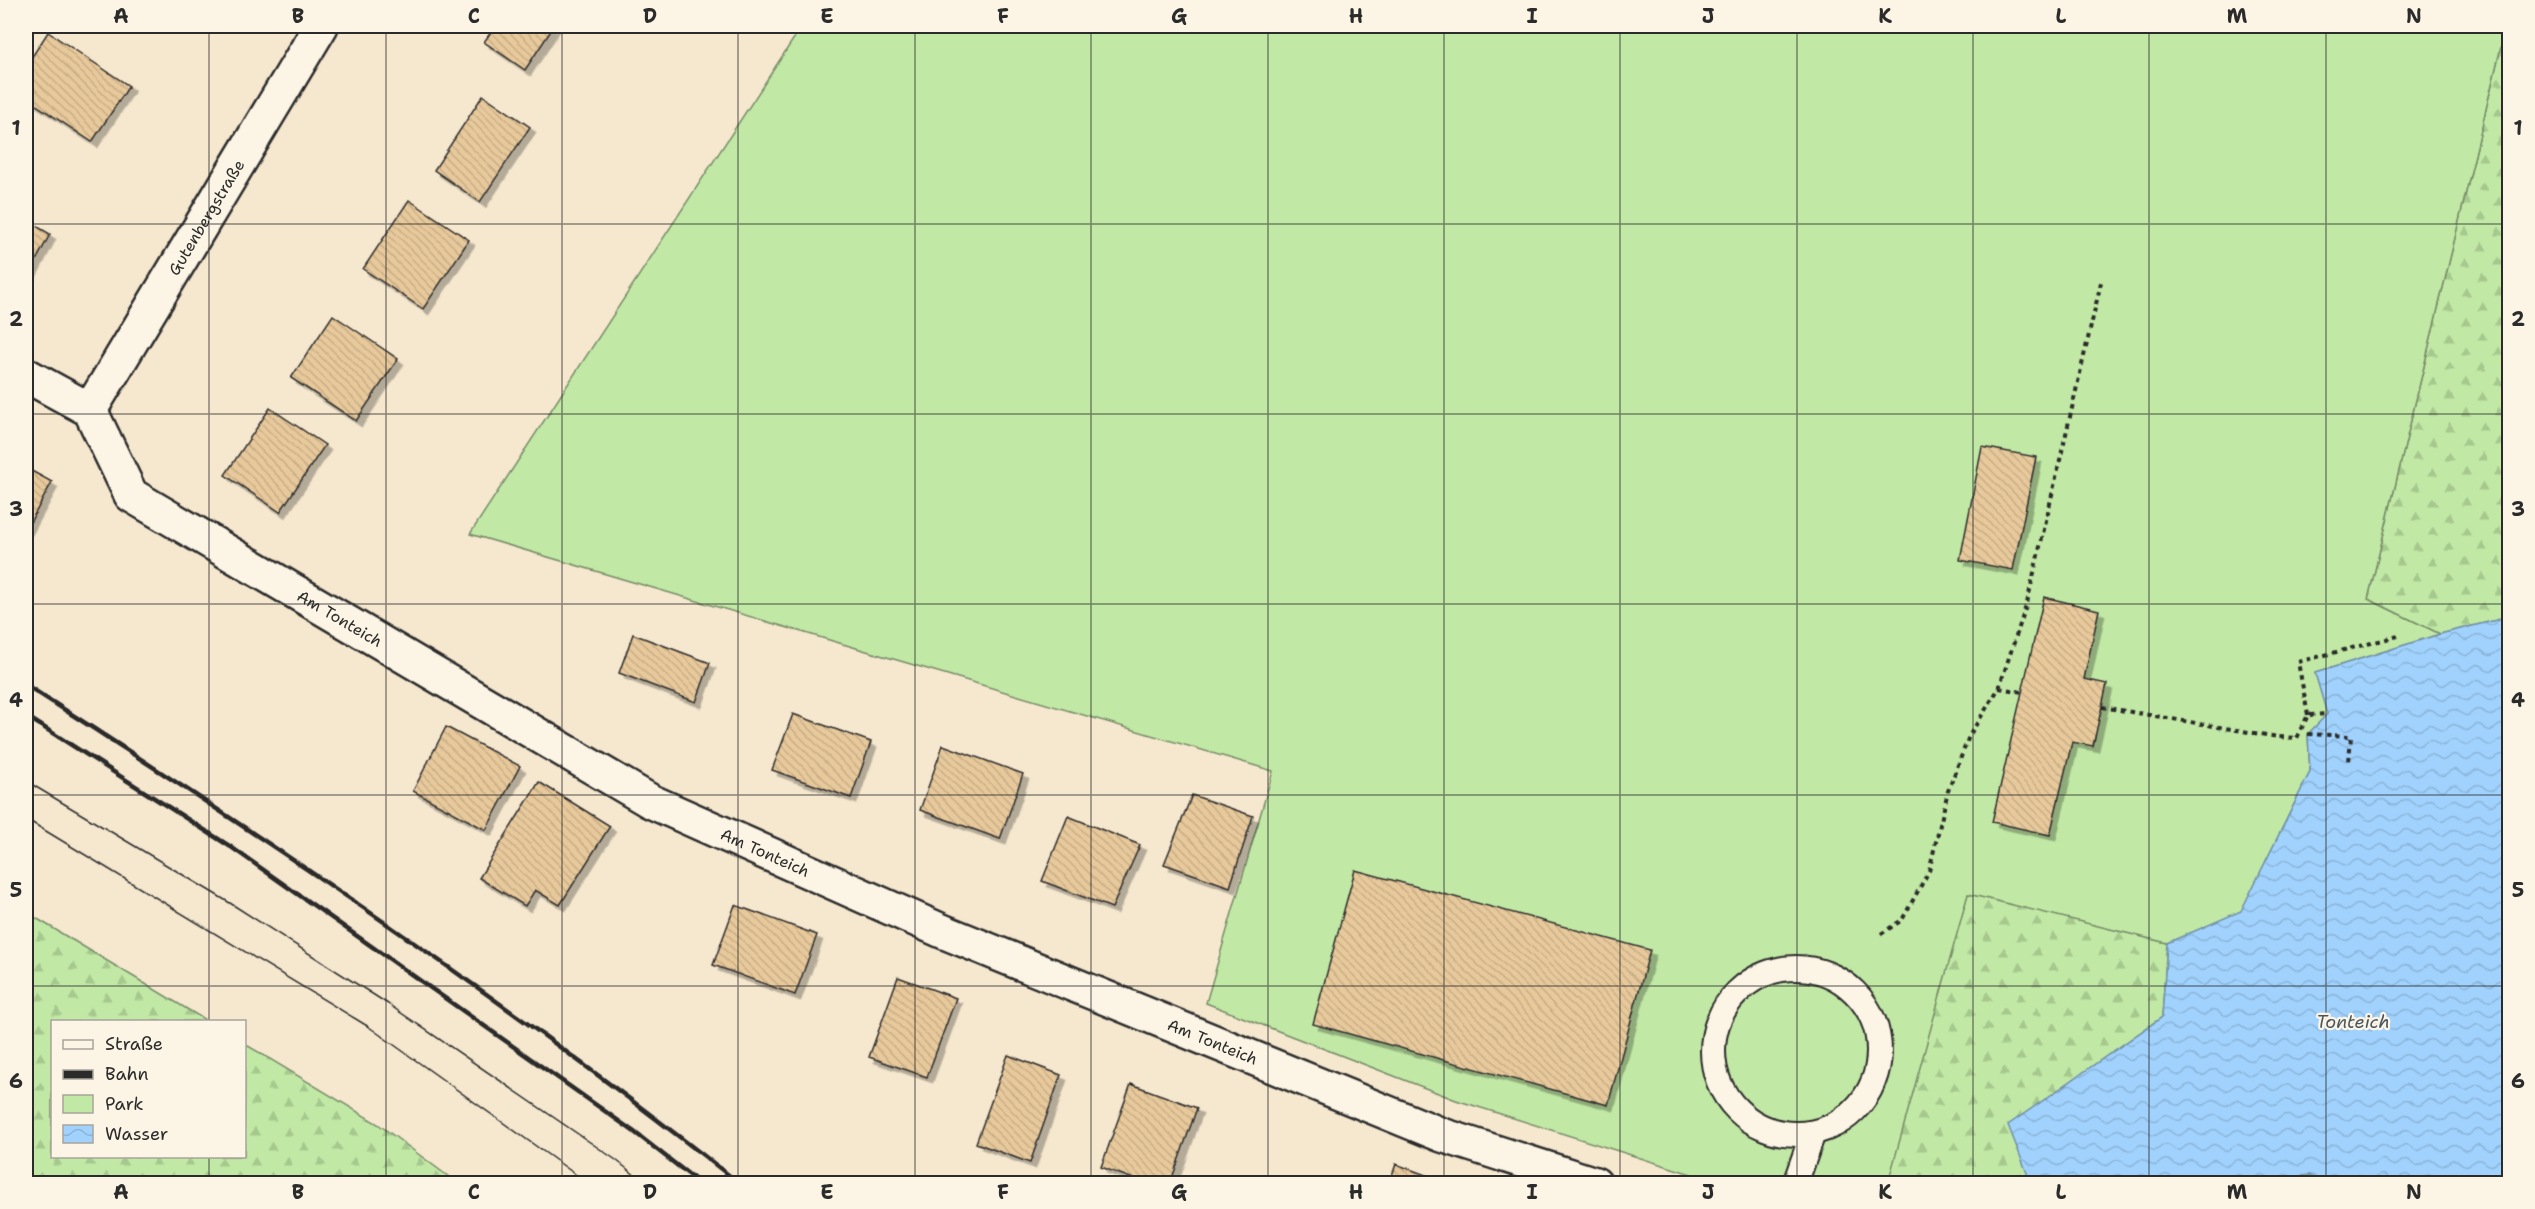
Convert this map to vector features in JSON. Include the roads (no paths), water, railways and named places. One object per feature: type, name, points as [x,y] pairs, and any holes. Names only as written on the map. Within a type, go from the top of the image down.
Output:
[{"type":"street","name":"Gutenbergstraße","points":[[90,410],[321,26]]},
{"type":"street","points":[[26,375],[90,410]]},
{"type":"street","name":"Am Tonteich","points":[[90,410],[132,495],[650,801],[942,932],[1442,1135],[1595,1184]]},
{"type":"lane","points":[[1803,968],[1828,974],[1851,988],[1868,1008],[1878,1033],[1879,1060],[1873,1085],[1859,1107],[1838,1124],[1813,1133],[1785,1134],[1758,1126],[1735,1108],[1720,1085],[1713,1057],[1716,1028],[1728,1003],[1748,983],[1774,971],[1803,968]]},
{"type":"lane","points":[[1795,1184],[1813,1133]]},
{"type":"water","name":"Tonteich","points":[[2509,617],[2509,1183],[2323,1184],[2309,1175],[2244,1184],[2031,1183],[2008,1125],[2162,1017],[2167,943],[2241,911],[2310,772],[2308,734],[2327,714],[2315,673],[2440,634]]},
{"type":"tram line","points":[[26,781],[230,903],[388,1004],[616,1160],[646,1184]]},
{"type":"tram line","points":[[26,819],[369,1027],[589,1184]]},
{"type":"railway","points":[[26,685],[208,803],[389,925],[567,1052],[740,1184]]},
{"type":"railway","points":[[26,716],[231,847],[633,1131],[701,1184]]}]
